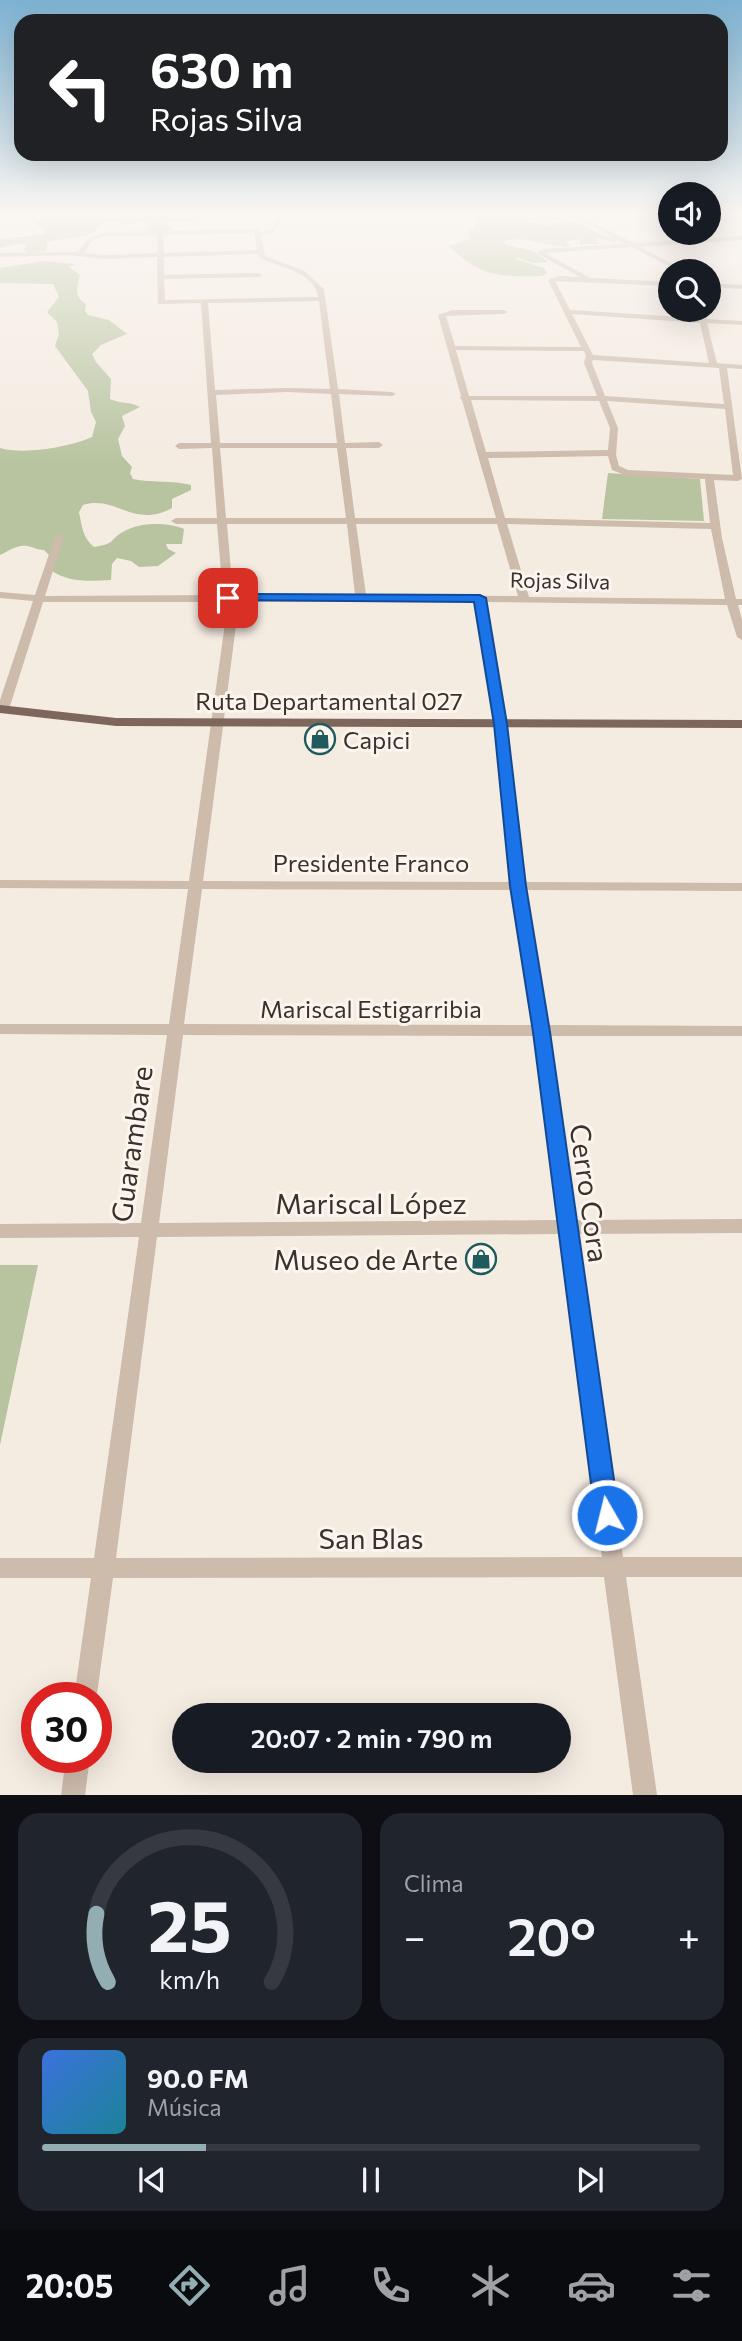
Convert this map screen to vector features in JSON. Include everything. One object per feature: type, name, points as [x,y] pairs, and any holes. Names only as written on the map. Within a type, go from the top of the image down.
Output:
[{"type":"main road","name":"Ruta Departamental 027","points":[[1,709],[116,722],[742,724]]},
{"type":"street","points":[[161,296],[161,302],[322,299]]},
{"type":"street","points":[[261,296],[262,300]]},
{"type":"street","points":[[322,296],[361,598]]},
{"type":"street","points":[[559,296],[588,353],[588,363],[614,428],[612,453],[615,468],[619,471],[738,478],[728,407],[718,365],[703,322]]},
{"type":"street","name":"Guarambare","points":[[88,1682],[196,884],[231,598],[215,446],[204,301]]},
{"type":"street","points":[[503,312],[442,315],[524,599]]},
{"type":"street","points":[[568,312],[658,317]]},
{"type":"street","points":[[721,321],[742,323]]},
{"type":"street","points":[[450,348],[588,353],[742,367]]},
{"type":"street","points":[[211,393],[287,390],[392,394]]},
{"type":"street","points":[[464,398],[602,398],[728,407]]},
{"type":"street","points":[[179,446],[379,445]]},
{"type":"street","points":[[481,455],[612,453]]},
{"type":"street","points":[[709,478],[714,526],[736,601],[742,637]]},
{"type":"street","points":[[176,521],[501,521],[714,526]]},
{"type":"street","points":[[1,709],[59,536]]},
{"type":"street","name":"Rojas Silva","points":[[0,595],[39,599],[480,598],[736,601]]},
{"type":"street","name":"Cerro Cora","points":[[480,598],[500,724],[518,886],[541,1032],[645,1795]]},
{"type":"street","name":"Presidente Franco","points":[[0,884],[742,887]]},
{"type":"street","name":"Mariscal Estigarribia","points":[[0,1029],[742,1031]]},
{"type":"street","name":"Mariscal López","points":[[0,1231],[742,1226]]},
{"type":"street","name":"San Blas","points":[[0,1568],[742,1567]]},
{"type":"street","points":[[72,1795],[75,1773]]},
{"type":"green space","points":[[78,296],[86,304],[85,311],[88,315],[109,320],[127,334],[101,345],[92,354],[111,379],[110,399],[140,407],[122,416],[125,426],[118,439],[122,456],[132,467],[130,473],[133,479],[191,485],[191,490],[172,499],[172,508],[159,513],[136,514],[105,504],[83,505],[79,512],[82,527],[94,547],[110,543],[118,535],[137,526],[161,524],[184,529],[182,544],[166,544],[168,549],[176,553],[158,566],[139,567],[131,561],[117,558],[112,564],[111,580],[66,578],[52,571],[50,556],[44,550],[29,546],[17,547],[0,555],[0,448],[21,451],[72,444],[92,437],[96,422],[91,412],[88,391],[55,346],[59,334],[57,322],[47,312],[59,297]]},
{"type":"green space","points":[[608,473],[700,479],[704,521],[602,519]]},
{"type":"green space","points":[[0,1265],[38,1265],[0,1445]]},
{"type":"place","name":"Capici","points":[[320,739]]},
{"type":"place","name":"Museo de Arte","points":[[481,1259]]},
{"type":"route","points":[[228,598],[480,598],[500,724],[518,886],[541,1032],[607,1515]]}]
